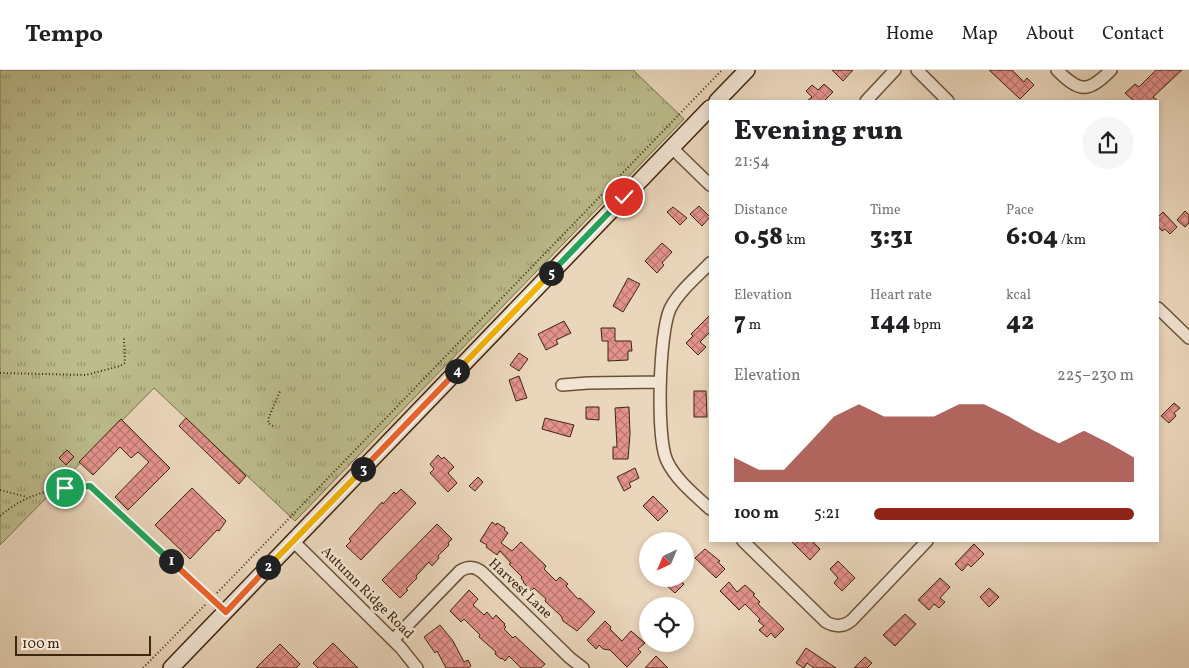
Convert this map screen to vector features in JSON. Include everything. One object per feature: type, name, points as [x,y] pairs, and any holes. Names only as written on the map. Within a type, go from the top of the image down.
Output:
[{"type":"main road","points":[[718,100],[747,70]]},
{"type":"main road","points":[[171,668],[709,109]]},
{"type":"street","points":[[867,100],[895,70]]},
{"type":"street","points":[[916,70],[947,100]]},
{"type":"street","points":[[1057,70],[1068,82],[1079,88],[1092,86],[1111,70]]},
{"type":"street","points":[[672,148],[709,184]]},
{"type":"street","points":[[709,265],[670,308],[664,326],[660,382],[662,440],[666,457],[673,471],[709,508]]},
{"type":"street","points":[[1159,309],[1189,338]]},
{"type":"street","points":[[562,385],[660,382]]},
{"type":"street","name":"Autumn Ridge Road","points":[[293,541],[406,653],[417,668]]},
{"type":"street","points":[[744,542],[826,622],[839,626],[852,620],[926,542]]},
{"type":"street","name":"Harvest Lane","points":[[393,640],[460,571],[468,567],[483,573],[570,658],[583,668]]},
{"type":"lane","points":[[90,486],[226,612]]},
{"type":"path","points":[[143,668],[722,70]]},
{"type":"path","points":[[0,373],[86,375],[120,366],[125,363],[124,338]]},
{"type":"path","points":[[273,426],[268,422],[280,390]]},
{"type":"path","points":[[0,516],[27,497],[57,489],[90,486]]},
{"type":"path","points":[[0,490],[27,497]]},
{"type":"green space","points":[[0,70],[633,70],[684,119],[295,521],[154,388],[0,545]]},
{"type":"building","points":[[832,70],[853,70],[843,81]]},
{"type":"building","points":[[989,70],[1012,70],[1024,82],[1027,78],[1034,85],[1020,99]]},
{"type":"building","points":[[1156,70],[1182,70],[1153,97],[1157,100],[1133,100],[1125,93],[1135,84],[1139,87]]},
{"type":"building","points":[[824,84],[833,92],[825,100],[808,100],[812,97],[806,91],[812,85],[818,90]]},
{"type":"building","points":[[699,206],[709,218],[702,226],[690,214]]},
{"type":"building","points":[[673,207],[687,218],[680,225],[667,212]]},
{"type":"building","points":[[1185,211],[1189,215],[1189,223],[1185,227],[1177,220]]},
{"type":"building","points":[[1163,212],[1177,227],[1170,234],[1165,229],[1162,231],[1159,227],[1159,216]]},
{"type":"building","points":[[662,243],[672,252],[662,263],[664,265],[657,273],[645,261]]},
{"type":"building","points":[[628,278],[640,284],[623,312],[613,306]]},
{"type":"building","points":[[709,316],[709,333],[700,342],[706,347],[698,355],[686,343],[693,336],[691,334]]},
{"type":"building","points":[[564,321],[571,333],[556,340],[558,344],[546,350],[538,334]]},
{"type":"building","points":[[601,328],[615,328],[615,341],[631,341],[632,351],[628,351],[628,360],[608,361],[608,341],[602,341]]},
{"type":"building","points":[[519,353],[528,359],[519,371],[510,365]]},
{"type":"building","points":[[519,376],[527,398],[516,401],[509,380]]},
{"type":"building","points":[[694,391],[706,391],[707,417],[694,417]]},
{"type":"building","points":[[1174,403],[1180,408],[1174,413],[1176,416],[1169,423],[1161,416]]},
{"type":"building","points":[[586,407],[599,407],[599,420],[586,419]]},
{"type":"building","points":[[629,407],[630,434],[628,459],[613,459],[613,447],[617,447],[615,408]]},
{"type":"building","points":[[186,418],[246,476],[239,484],[179,426]]},
{"type":"building","points":[[545,418],[574,425],[570,437],[542,429]]},
{"type":"building","points":[[121,419],[170,468],[128,510],[115,497],[149,462],[138,452],[131,458],[120,447],[93,475],[79,462]]},
{"type":"building","points":[[67,450],[74,457],[66,465],[59,458]]},
{"type":"building","points":[[438,455],[442,459],[444,457],[454,467],[448,473],[457,483],[448,492],[430,473],[434,469],[430,464]]},
{"type":"building","points":[[635,468],[639,478],[629,483],[631,487],[624,491],[617,477]]},
{"type":"building","points":[[478,477],[483,482],[475,491],[469,486]]},
{"type":"building","points":[[192,488],[226,521],[219,531],[217,530],[190,559],[155,525]]},
{"type":"building","points":[[401,489],[416,503],[361,560],[346,546],[351,541],[349,539],[382,502],[383,504],[394,492],[396,494]]},
{"type":"building","points":[[653,496],[668,511],[658,521],[643,506]]},
{"type":"building","points":[[492,522],[505,528],[504,530],[508,533],[501,543],[512,551],[521,542],[546,566],[544,569],[556,581],[560,577],[568,584],[566,586],[578,599],[580,598],[595,612],[577,631],[563,621],[561,616],[534,588],[531,591],[500,551],[497,555],[480,541]]},
{"type":"building","points":[[437,524],[452,539],[448,543],[449,545],[438,556],[439,558],[432,566],[429,562],[416,576],[417,578],[400,598],[382,580]]},
{"type":"building","points":[[792,542],[813,542],[820,549],[810,560]]},
{"type":"building","points":[[974,544],[984,554],[971,567],[968,564],[962,571],[955,564]]},
{"type":"building","points":[[705,549],[720,561],[718,562],[725,569],[716,578],[695,558]]},
{"type":"building","points":[[838,561],[855,578],[842,591],[834,583],[838,578],[830,569]]},
{"type":"building","points":[[940,578],[950,587],[940,598],[945,602],[939,608],[934,604],[929,610],[918,600]]},
{"type":"building","points":[[729,582],[737,592],[745,585],[755,594],[753,595],[760,602],[758,604],[784,629],[775,638],[771,633],[767,637],[759,630],[764,626],[758,621],[760,619],[745,604],[739,610],[720,591]]},
{"type":"building","points":[[669,588],[680,588],[675,593]]},
{"type":"building","points":[[989,588],[999,597],[989,607],[980,597]]},
{"type":"building","points":[[469,590],[478,599],[473,605],[484,615],[487,612],[493,619],[496,615],[505,624],[506,627],[504,629],[513,638],[515,636],[545,664],[541,668],[521,668],[509,656],[505,661],[501,659],[464,619],[461,622],[450,611]]},
{"type":"building","points":[[905,614],[916,624],[895,646],[883,635]]},
{"type":"building","points":[[605,621],[622,641],[631,631],[639,638],[638,649],[641,652],[627,667],[610,650],[603,649],[599,645],[596,649],[587,640]]},
{"type":"building","points":[[440,625],[453,641],[464,662],[468,660],[471,666],[468,668],[446,668],[437,651],[435,653],[424,637]]},
{"type":"building","points":[[333,643],[358,668],[318,668],[313,663]]},
{"type":"building","points":[[280,644],[300,664],[296,668],[256,668]]},
{"type":"building","points":[[806,648],[836,668],[814,668],[807,663],[804,668],[796,663]]},
{"type":"building","points":[[656,656],[668,668],[645,668]]},
{"type":"building","points":[[865,657],[872,663],[867,668],[854,668]]},
{"type":"route","points":[[65,488],[90,486],[226,612],[624,197]]}]
